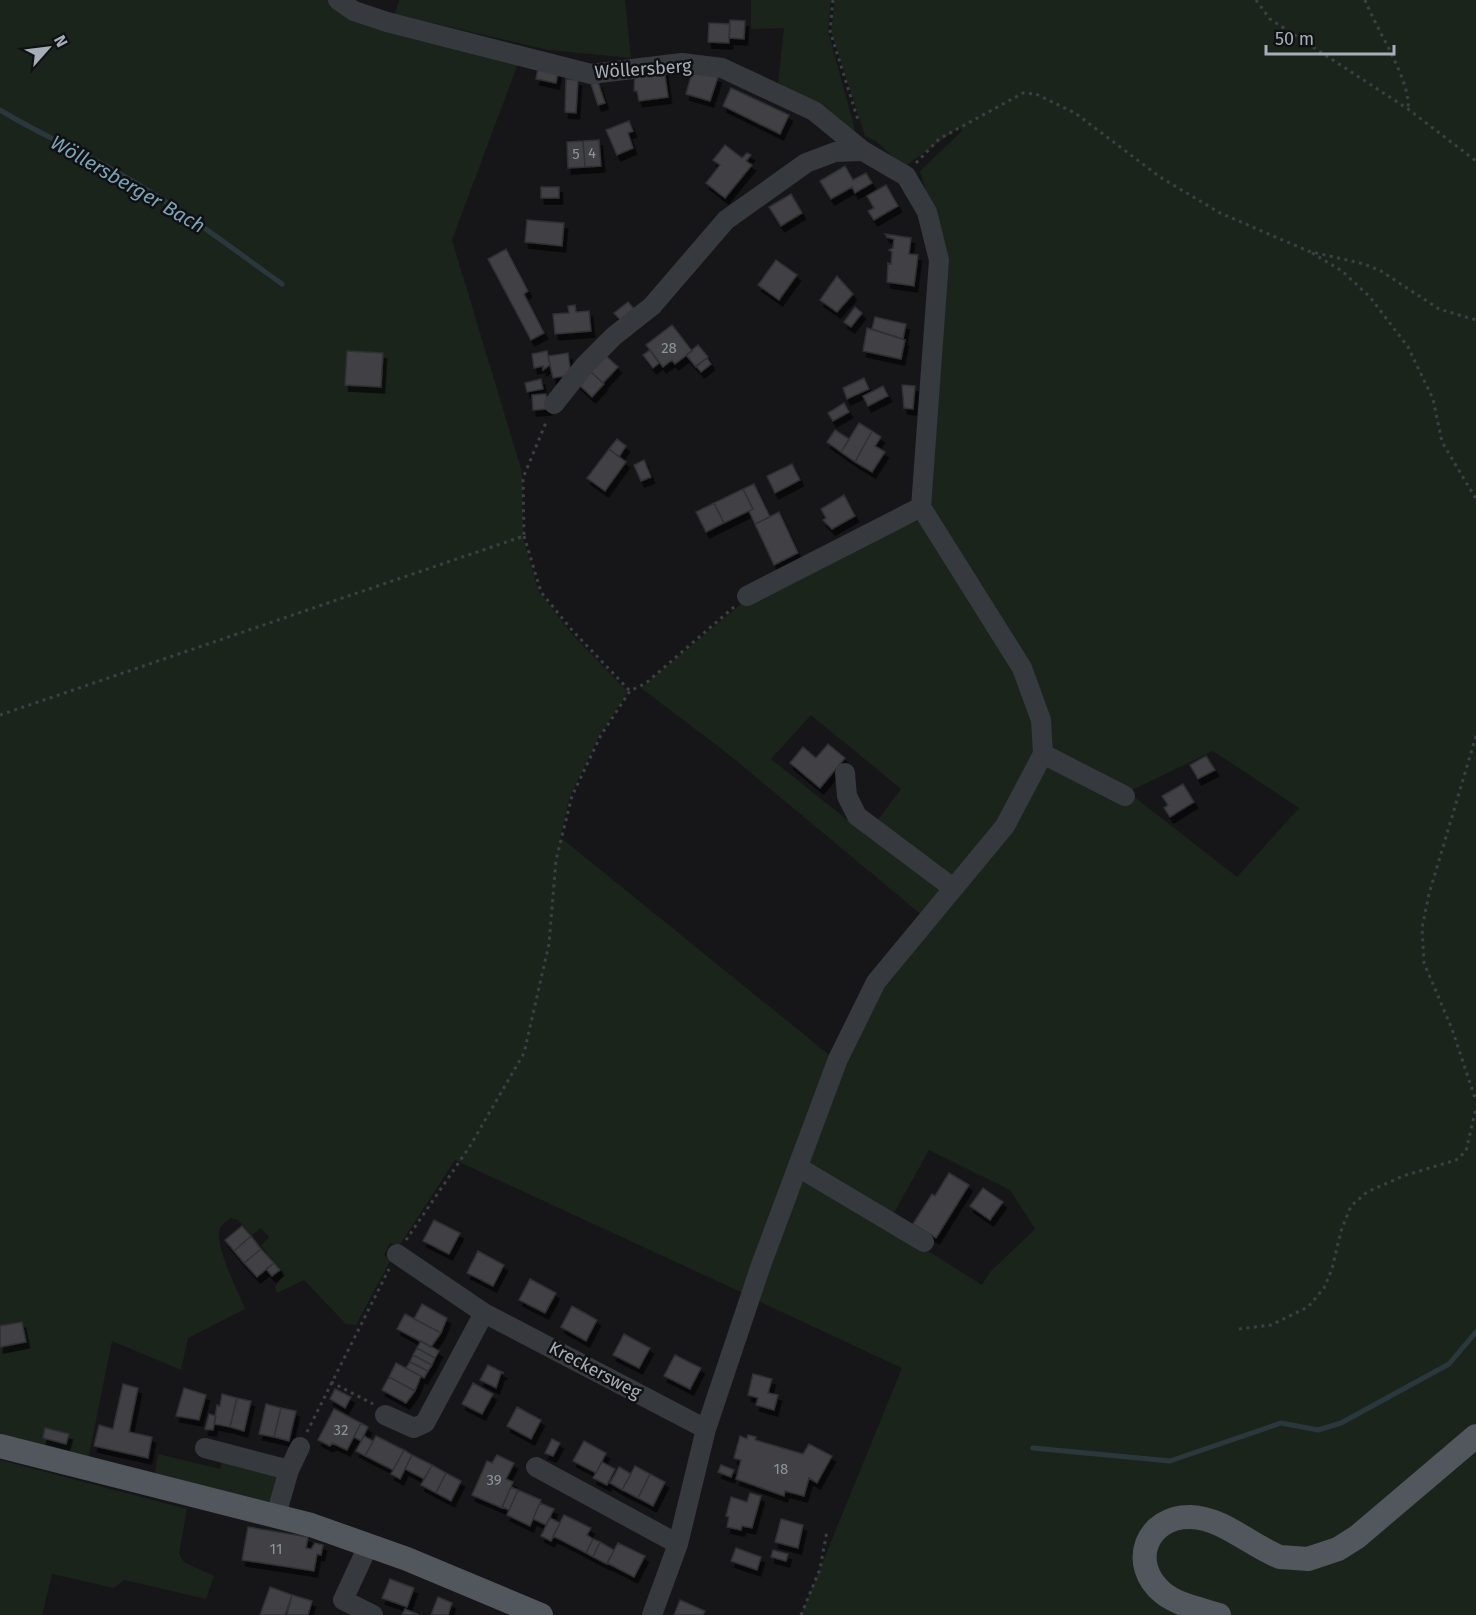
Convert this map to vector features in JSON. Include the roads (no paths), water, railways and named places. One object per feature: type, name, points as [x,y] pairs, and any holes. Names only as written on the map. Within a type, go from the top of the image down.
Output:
[{"type":"main road","points":[[1219,1615],[1180,1603],[1164,1594],[1154,1583],[1143,1556],[1147,1540],[1164,1523],[1177,1518],[1204,1519],[1280,1557],[1301,1559],[1322,1556],[1357,1537],[1476,1436]]},
{"type":"main road","points":[[0,1446],[276,1515],[369,1544],[541,1615]]},
{"type":"street","name":"Wöllersberg","points":[[338,0],[354,11],[387,22],[591,74],[682,63],[722,68],[814,111],[862,151],[906,176],[927,212],[939,260],[922,499]]},
{"type":"street","points":[[554,405],[585,365],[614,336],[652,306],[726,220],[806,163],[835,152],[862,151]]},
{"type":"street","points":[[652,1615],[678,1544],[706,1429],[761,1265],[838,1059],[876,982],[1005,826],[1043,754],[1041,720],[1022,668],[922,499],[747,596]]},
{"type":"street","points":[[1043,754],[1125,796]]},
{"type":"street","points":[[845,773],[847,796],[857,816],[953,888]]},
{"type":"street","points":[[798,1167],[924,1242]]},
{"type":"street","name":"Kreckersweg","points":[[397,1254],[484,1313],[706,1429]]},
{"type":"street","points":[[385,1415],[407,1426],[420,1427],[425,1423],[484,1313]]},
{"type":"street","points":[[276,1515],[289,1470],[300,1447]]},
{"type":"street","points":[[205,1448],[289,1470]]},
{"type":"street","points":[[536,1467],[678,1544]]},
{"type":"street","points":[[369,1544],[344,1600],[374,1615]]},
{"type":"waterway","name":"Wöllersberger Bach","points":[[0,110],[143,187],[282,284]]},
{"type":"waterway","points":[[1033,1448],[1170,1461],[1281,1423],[1318,1430],[1341,1423],[1449,1364],[1476,1332]]}]
